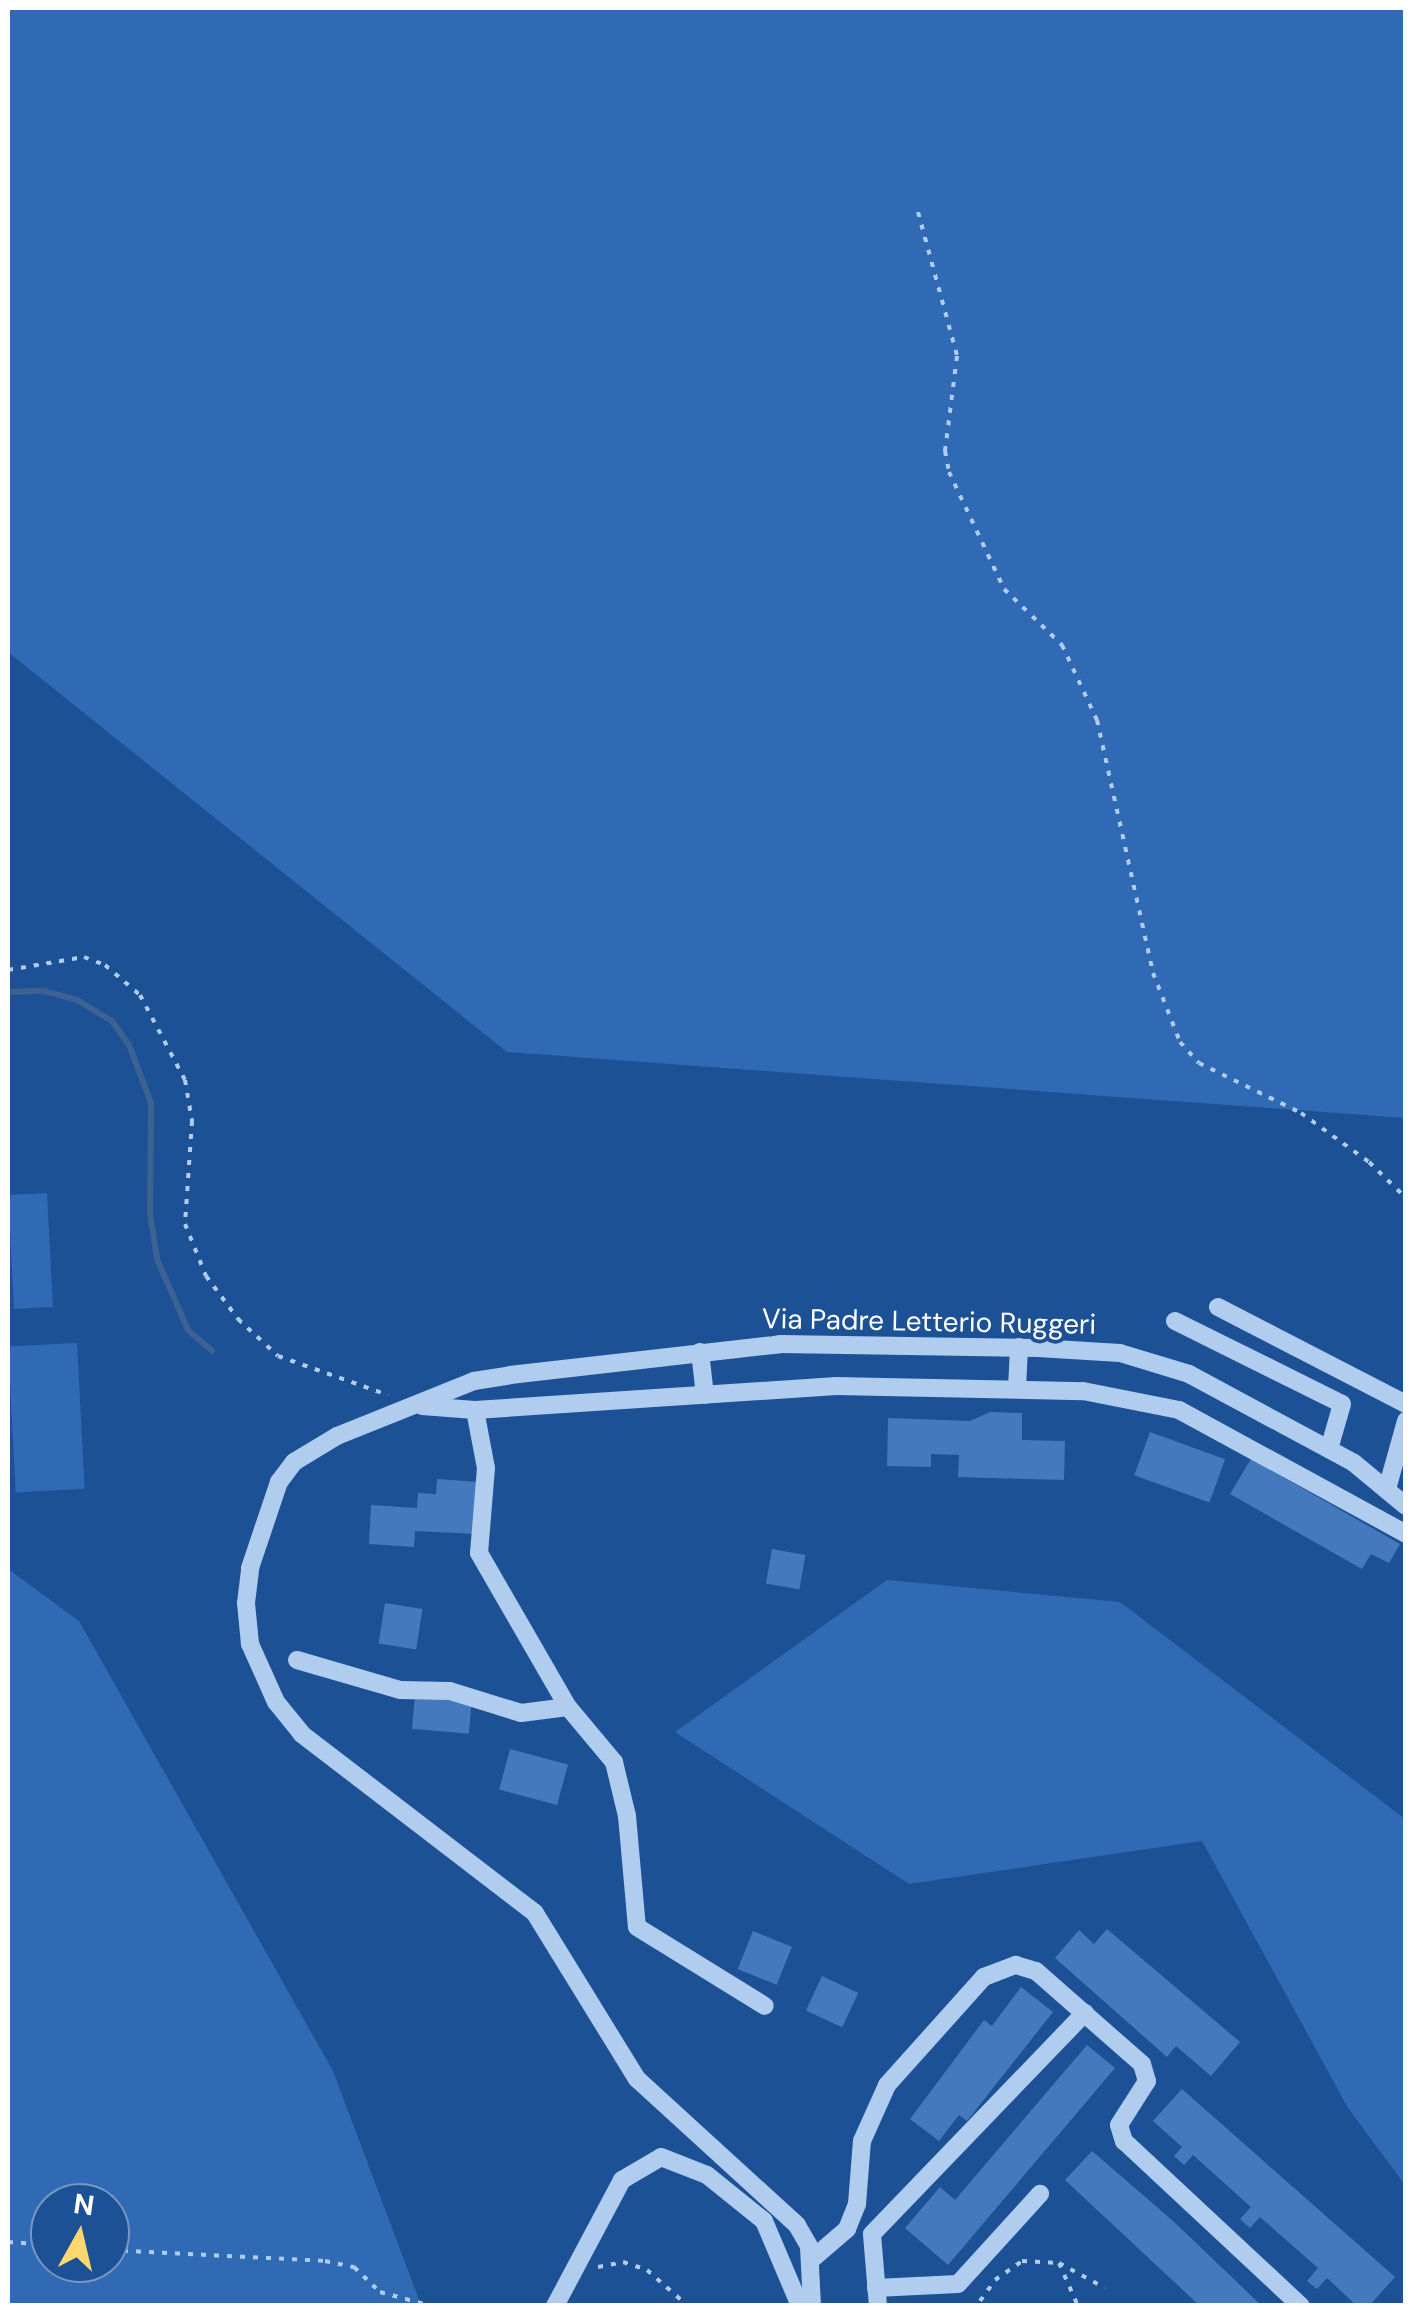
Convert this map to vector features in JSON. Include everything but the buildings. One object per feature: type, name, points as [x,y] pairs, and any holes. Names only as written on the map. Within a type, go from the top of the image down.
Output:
[{"type":"street","points":[[1218,1306],[1406,1404]]},
{"type":"street","points":[[1175,1321],[1342,1404],[1330,1449]]},
{"type":"street","name":"Via Padre Letterio Ruggeri","points":[[812,2306],[811,2260],[788,2214],[670,2116],[636,2079],[536,1913],[302,1734],[266,1686],[250,1644],[246,1586],[279,1482],[315,1447],[416,1405],[510,1374],[780,1344],[1019,1347],[1105,1350],[1154,1360],[1330,1449],[1406,1506]]},
{"type":"street","points":[[1017,1389],[1019,1347]]},
{"type":"street","points":[[700,1352],[705,1396]]},
{"type":"street","name":"Via Padre Letterio Ruggeri","points":[[416,1405],[475,1410],[836,1386],[1083,1391],[1179,1410],[1406,1534]]},
{"type":"street","points":[[475,1410],[486,1468],[479,1553],[568,1707],[614,1762],[627,1816],[636,1926],[765,2006]]},
{"type":"street","points":[[1387,1489],[1406,1420]]},
{"type":"street","points":[[297,1660],[400,1690],[450,1690],[521,1713],[568,1707]]},
{"type":"street","points":[[811,2260],[847,2229],[857,2204],[862,2142],[887,2085],[984,1978],[1001,1966],[1036,1970],[1142,2064],[1147,2081],[1119,2124],[1124,2141],[1300,2306]]},
{"type":"street","points":[[1040,2194],[958,2284],[877,2297],[872,2234],[1086,2013]]},
{"type":"street","points":[[555,2306],[622,2180],[661,2157],[707,2175],[764,2221],[800,2306]]},
{"type":"path","points":[[918,212],[957,356],[945,451],[950,472],[1004,589],[1062,645],[1093,710],[1152,974],[1180,1042],[1200,1062],[1300,1113],[1369,1162],[1406,1198]]},
{"type":"path","points":[[8,970],[84,957],[105,965],[140,996],[182,1068],[192,1121],[185,1224],[219,1294],[256,1337],[296,1367],[416,1405]]},
{"type":"path","points":[[130,2251],[325,2261],[354,2268],[380,2292],[432,2306]]},
{"type":"path","points":[[573,2272],[623,2262],[647,2270],[688,2306]]},
{"type":"path","points":[[1059,2264],[1078,2306]]},
{"type":"path","points":[[988,2306],[980,2301],[1010,2266],[1059,2264],[1106,2288]]},
{"type":"shaded area","points":[[8,8],[1405,8],[1405,1118],[507,1052],[8,652]]},
{"type":"shaded area","points":[[47,1193],[53,1307],[14,1309],[8,1195]]},
{"type":"shaded area","points":[[77,1343],[85,1489],[16,1492],[8,1347]]},
{"type":"shaded area","points":[[8,1569],[79,1621],[333,2071],[421,2305],[8,2305]]},
{"type":"shaded area","points":[[887,1580],[1120,1602],[1405,1819],[1405,2185],[1348,2108],[1202,1841],[909,1884],[675,1732]]},
{"type":"waterway","points":[[8,992],[44,991],[77,1000],[112,1021],[129,1045],[151,1103],[150,1213],[157,1259],[188,1330],[212,1351]]}]
